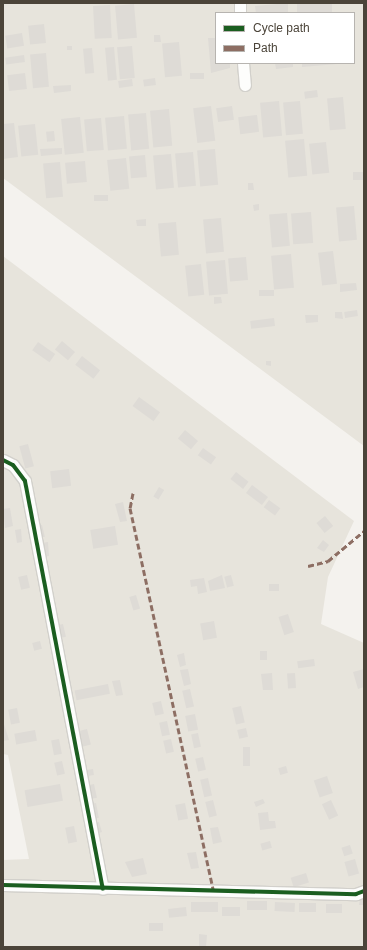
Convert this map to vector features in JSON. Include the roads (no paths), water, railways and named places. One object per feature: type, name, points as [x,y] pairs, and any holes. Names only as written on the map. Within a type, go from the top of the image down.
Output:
[{"type":"street","points":[[243,64],[245,85]]},
{"type":"street","points":[[3,460],[13,465],[26,481],[103,889]]},
{"type":"street","points":[[3,885],[103,889],[356,894],[364,891]]}]
